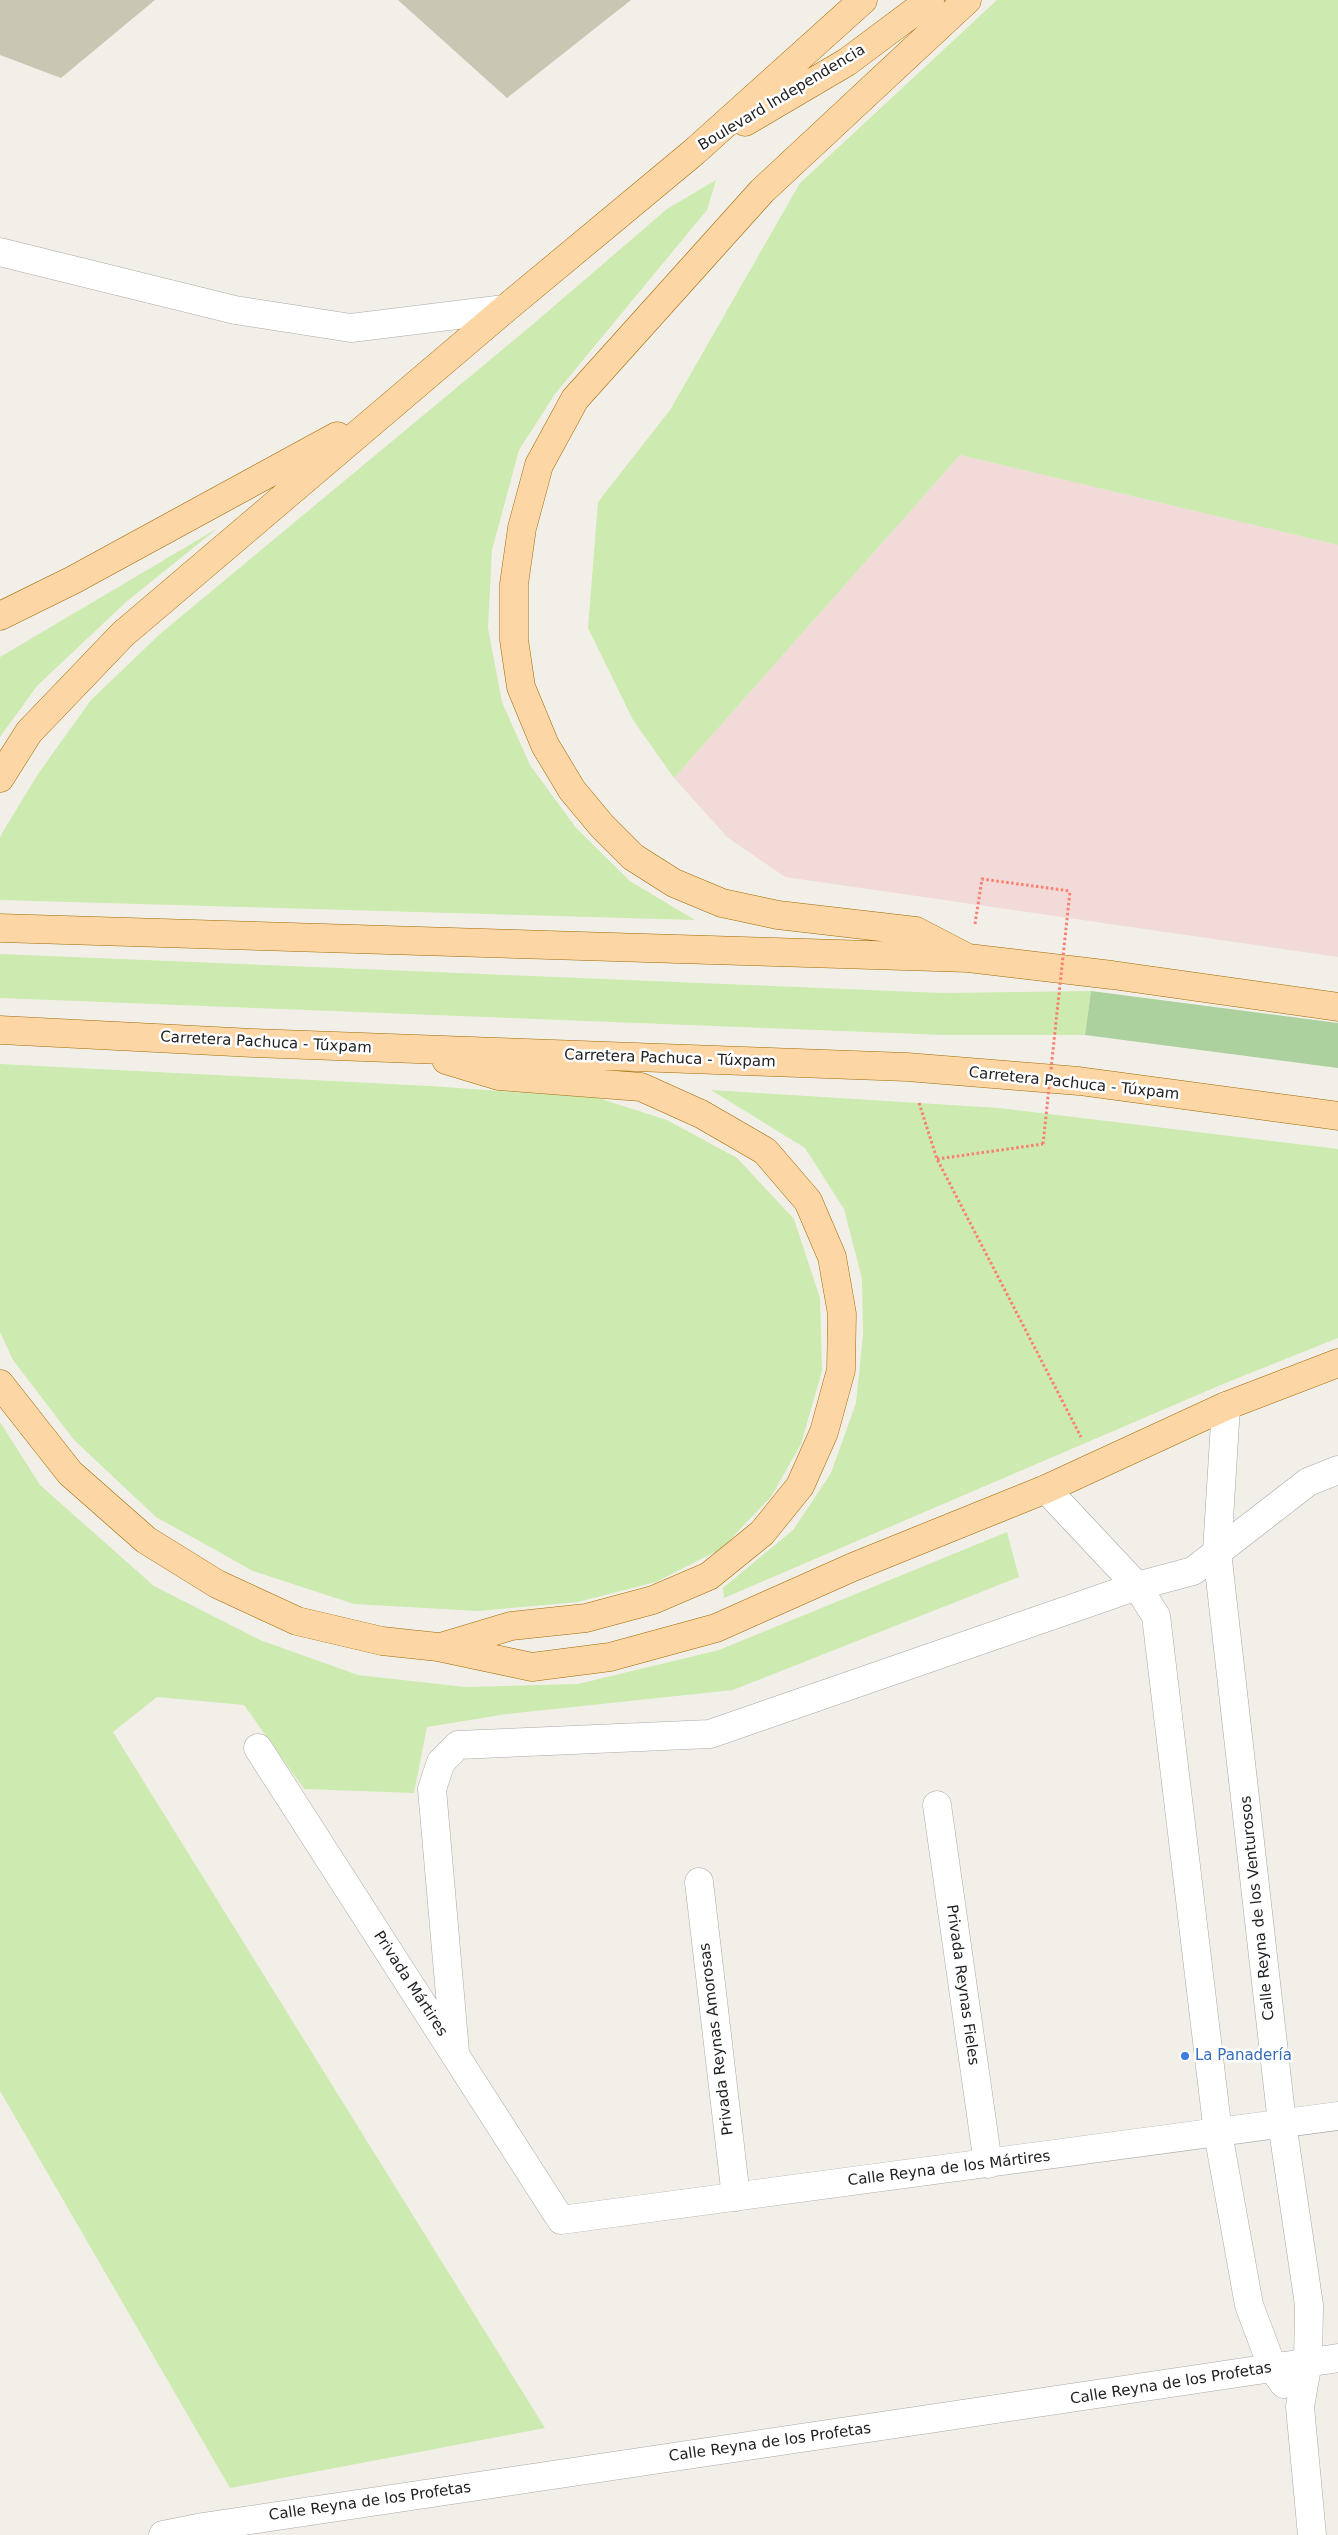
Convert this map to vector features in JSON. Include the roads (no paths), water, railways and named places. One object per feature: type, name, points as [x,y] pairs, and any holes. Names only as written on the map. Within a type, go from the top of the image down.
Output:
[{"type":"main road","name":"Boulevard Independencia","points":[[694,152],[863,0]]},
{"type":"main road","name":"Boulevard Independencia","points":[[694,152],[847,62],[930,0]]},
{"type":"main road","points":[[967,0],[762,191],[575,399],[539,464],[522,528],[514,584],[514,640],[520,687],[545,745],[572,790],[602,826],[633,857],[674,883],[722,903],[778,915],[916,931],[968,958]]},
{"type":"main road","points":[[0,778],[30,732],[123,634],[505,309],[694,152]]},
{"type":"main road","points":[[0,616],[73,580],[387,409]]},
{"type":"main road","points":[[0,928],[968,958],[1112,975],[1338,1007]]},
{"type":"main road","name":"Carretera Pachuca - Túxpam","points":[[0,1030],[411,1050],[908,1067],[1079,1081],[1338,1116]]},
{"type":"main road","points":[[411,1050],[499,1076],[642,1087],[701,1114],[765,1151],[808,1201],[832,1257],[842,1314],[841,1370],[824,1432],[800,1486],[762,1533],[709,1576],[653,1600],[586,1618],[511,1626],[438,1647]]},
{"type":"main road","points":[[0,1384],[70,1473],[146,1540],[217,1584],[297,1621],[382,1641],[438,1647],[532,1666],[610,1657],[716,1628],[853,1567],[1096,1467],[1226,1406],[1338,1362]]},
{"type":"street","points":[[0,252],[236,310],[351,328],[505,309]]},
{"type":"street","name":"Calle Reyna de los Venturosos","points":[[1226,1406],[1217,1552],[1282,2123],[1309,2306],[1308,2362],[1300,2407],[1312,2535]]},
{"type":"street","points":[[456,2056],[432,1789],[441,1762],[458,1745],[710,1734],[1137,1586],[1193,1571],[1308,1482],[1338,1470]]},
{"type":"street","points":[[1046,1488],[1137,1586],[1156,1616],[1218,2133],[1250,2305],[1273,2369],[1300,2407]]},
{"type":"street","name":"Privada Mártires","points":[[258,1748],[561,2220]]},
{"type":"street","name":"Privada Reynas Fieles","points":[[937,1805],[988,2164]]},
{"type":"street","name":"Privada Reynas Amorosas","points":[[699,1882],[736,2197]]},
{"type":"street","name":"Calle Reyna de los Mártires","points":[[561,2220],[1338,2116]]},
{"type":"street","name":"Calle Reyna de los Profetas","points":[[163,2535],[205,2531],[1338,2358]]},
{"type":"place","name":"La Panadería","points":[[1185,2056]]}]
